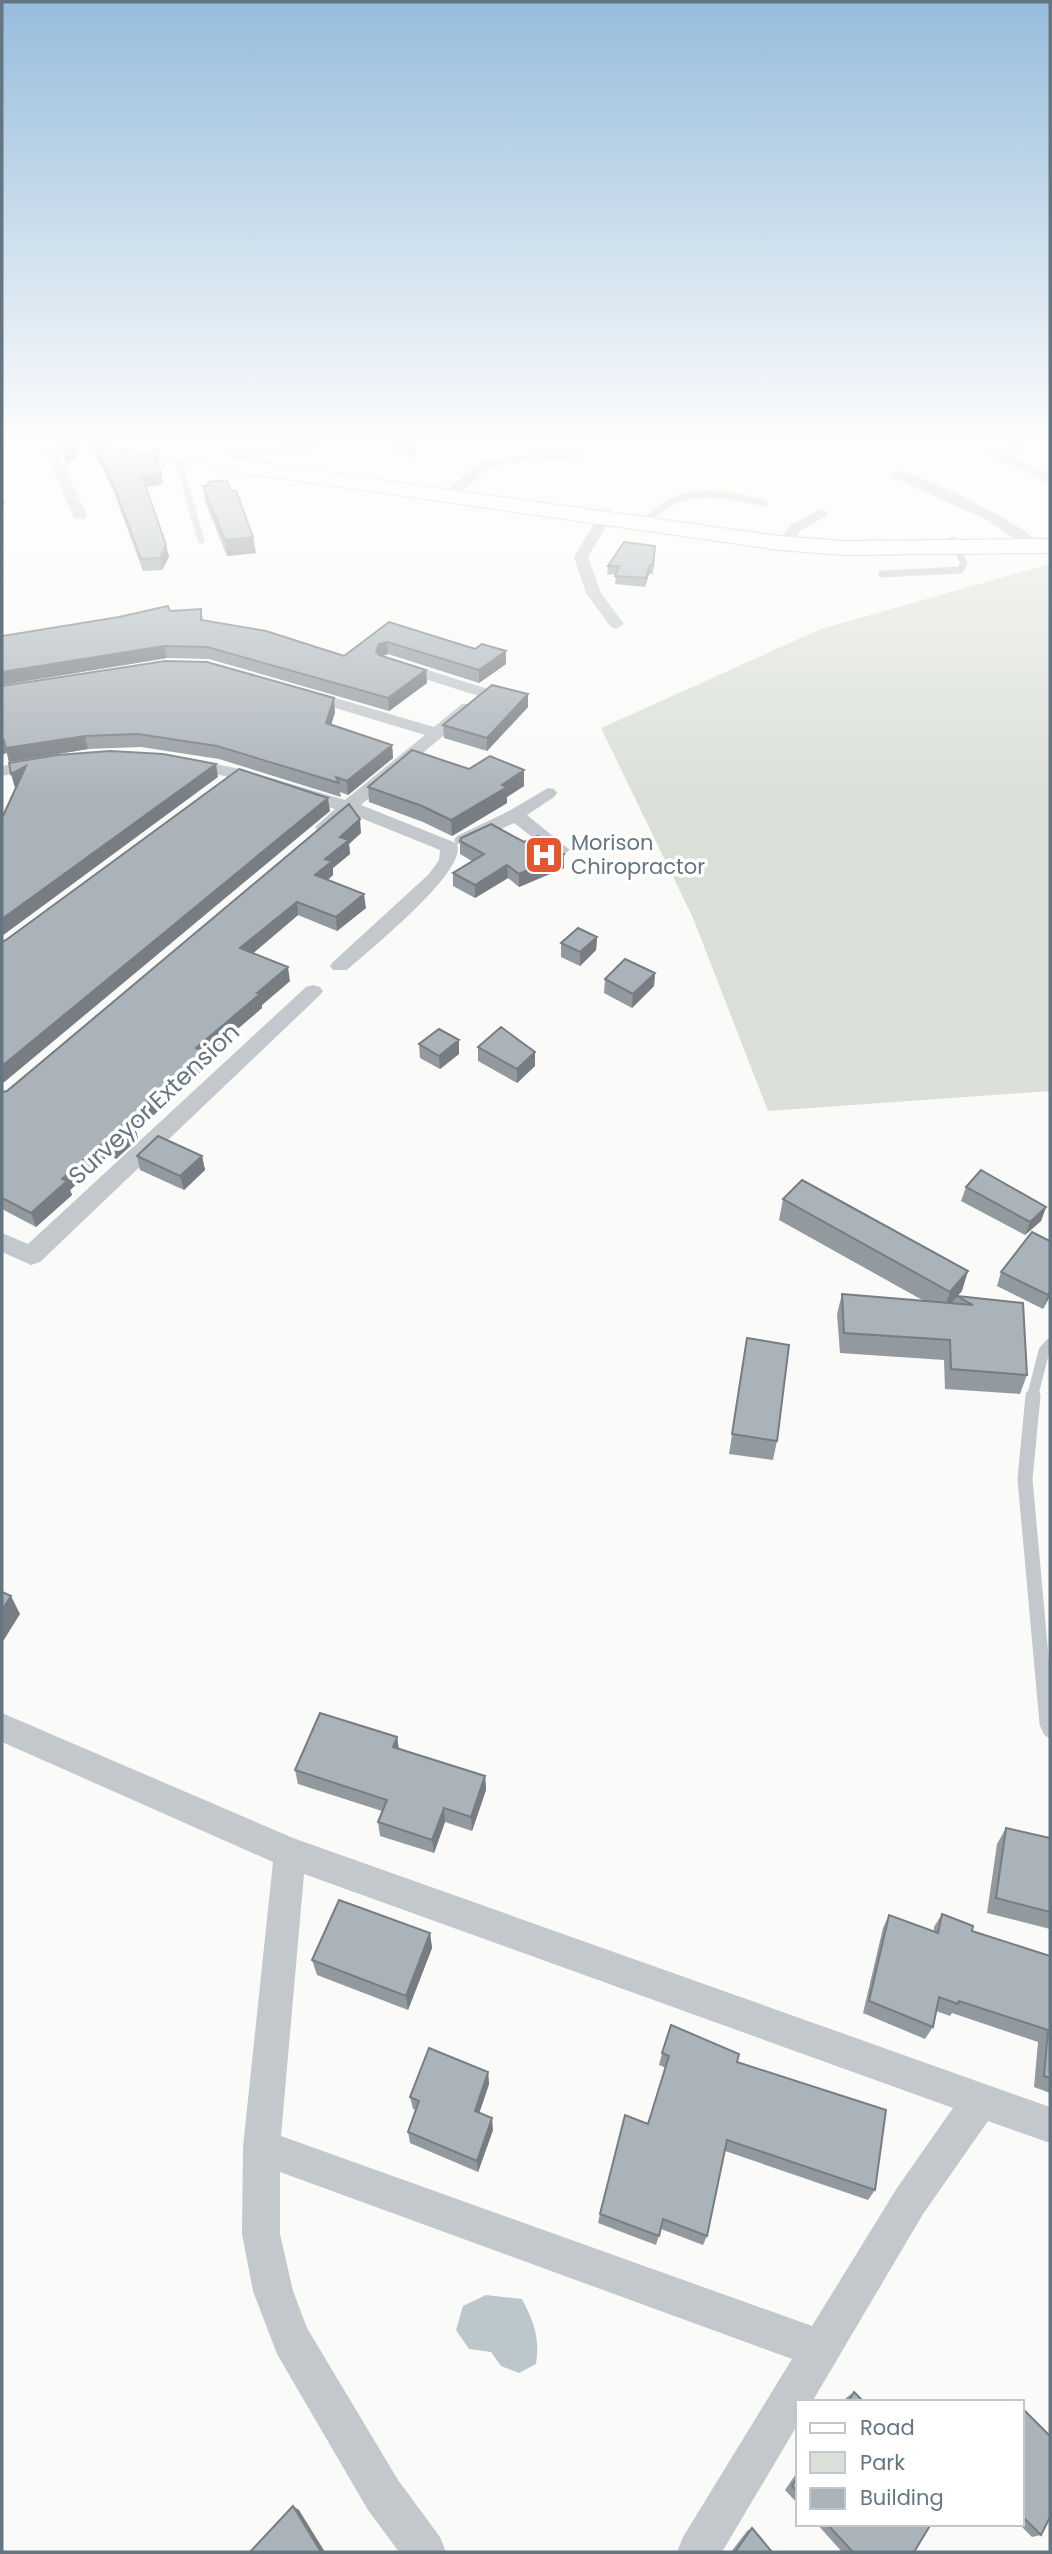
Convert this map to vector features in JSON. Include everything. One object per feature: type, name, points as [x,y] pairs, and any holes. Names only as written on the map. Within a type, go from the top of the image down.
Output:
[{"type":"street","points":[[582,563],[587,582],[599,604],[616,624]]},
{"type":"street","points":[[307,842],[485,693],[387,662]]},
{"type":"street","points":[[282,688],[438,733]]},
{"type":"street","points":[[170,758],[238,774],[349,807],[450,847],[515,815],[548,793]]},
{"type":"street","points":[[2,771],[54,760]]},
{"type":"street","points":[[215,791],[238,774]]},
{"type":"street","points":[[515,815],[561,850]]},
{"type":"street","points":[[340,966],[436,878],[447,860],[450,847]]},
{"type":"street","name":"Surveyor Extension","points":[[2,1242],[31,1256],[313,991]]},
{"type":"street","points":[[2,1727],[290,1853],[1050,2125]]},
{"type":"street","points":[[290,1853],[261,2147],[261,2234],[273,2291],[291,2340],[383,2494],[425,2552]]},
{"type":"street","points":[[698,2552],[910,2201],[979,2101]]},
{"type":"street","points":[[261,2147],[822,2350]]},
{"type":"lane","points":[[882,575],[940,573],[960,569],[964,563]]},
{"type":"lane","points":[[1050,1344],[1044,1350],[1030,1406],[1025,1479],[1047,1723],[1050,1730]]},
{"type":"green space","points":[[1050,564],[1050,1091],[768,1111],[693,918],[601,728],[821,629]]},
{"type":"shaded area","points":[[486,2295],[522,2299],[535,2330],[536,2364],[519,2373],[501,2366],[491,2352],[469,2349],[456,2330],[463,2306]]},
{"type":"building","points":[[610,563],[653,563],[653,566],[650,565],[646,578],[615,576],[619,566],[608,566]]},
{"type":"building","points":[[168,606],[170,611],[201,609],[201,620],[266,631],[344,656],[389,622],[475,649],[482,644],[506,651],[479,670],[387,642],[379,644],[376,651],[379,655],[426,670],[388,698],[207,647],[164,646],[2,672],[2,636],[119,617]]},
{"type":"building","points":[[165,661],[207,662],[334,698],[326,723],[392,745],[347,781],[336,777],[339,783],[217,746],[138,734],[85,736],[6,748],[2,740],[2,686]]},
{"type":"building","points":[[492,685],[528,694],[487,738],[443,725]]},
{"type":"building","points":[[412,750],[469,769],[490,756],[524,770],[502,785],[507,787],[451,820],[422,806],[368,787]]},
{"type":"building","points":[[110,751],[163,754],[216,764],[2,919],[2,818],[26,766],[11,774],[9,763],[57,755]]},
{"type":"building","points":[[239,769],[328,798],[2,1066],[2,942]]},
{"type":"building","points":[[349,804],[360,819],[340,837],[349,840],[325,859],[332,861],[315,875],[364,894],[336,917],[297,902],[240,948],[288,967],[196,1048],[205,1052],[127,1122],[134,1125],[112,1145],[105,1141],[62,1179],[67,1181],[31,1213],[2,1198],[2,1092],[7,1091]]},
{"type":"building","points":[[491,824],[524,842],[538,836],[564,854],[519,874],[507,865],[475,885],[453,873],[484,854],[460,841],[461,838]]},
{"type":"building","points":[[578,928],[597,937],[580,952],[561,943]]},
{"type":"building","points":[[625,959],[655,973],[633,994],[605,979]]},
{"type":"building","points":[[501,1027],[535,1052],[517,1069],[478,1047]]},
{"type":"building","points":[[439,1029],[459,1040],[439,1056],[419,1044]]},
{"type":"building","points":[[158,1136],[202,1156],[180,1176],[137,1156]]},
{"type":"building","points":[[981,1170],[1046,1207],[1030,1222],[966,1187]]},
{"type":"building","points":[[802,1180],[968,1271],[950,1292],[783,1199]]},
{"type":"building","points":[[1032,1232],[1050,1241],[1048,1295],[1001,1272]]},
{"type":"building","points":[[842,1294],[973,1305],[957,1296],[1023,1303],[1027,1375],[951,1369],[950,1340],[844,1333]]},
{"type":"building","points":[[747,1338],[789,1345],[777,1441],[732,1434]]},
{"type":"building","points":[[2,1592],[11,1596],[2,1610]]},
{"type":"building","points":[[320,1713],[397,1737],[393,1747],[485,1776],[471,1817],[444,1808],[432,1840],[378,1822],[387,1800],[295,1770]]},
{"type":"building","points":[[1006,1828],[1050,1838],[1050,1912],[996,1898]]},
{"type":"building","points":[[339,1900],[430,1933],[406,1996],[312,1960]]},
{"type":"building","points":[[942,1914],[973,1926],[972,1931],[1050,1956],[1050,2078],[1044,2076],[1048,2030],[939,1997],[933,2027],[869,2001],[889,1915],[938,1933]]},
{"type":"building","points":[[671,2025],[739,2054],[737,2062],[886,2110],[875,2190],[727,2140],[707,2236],[663,2219],[659,2236],[600,2214],[625,2115],[648,2124],[669,2056],[662,2053]]},
{"type":"building","points":[[429,2048],[488,2072],[475,2111],[492,2118],[477,2161],[408,2132],[419,2101],[410,2097]]},
{"type":"building","points":[[854,2392],[862,2400],[849,2400]]},
{"type":"building","points":[[1024,2410],[1050,2436],[1050,2517],[1041,2535],[1024,2518]]},
{"type":"building","points":[[293,2506],[321,2552],[250,2552]]},
{"type":"building","points":[[829,2526],[930,2526],[914,2552],[853,2552]]},
{"type":"building","points":[[752,2528],[772,2552],[735,2552]]},
{"type":"place","name":"Morison Chiropractor","points":[[544,855]]}]
